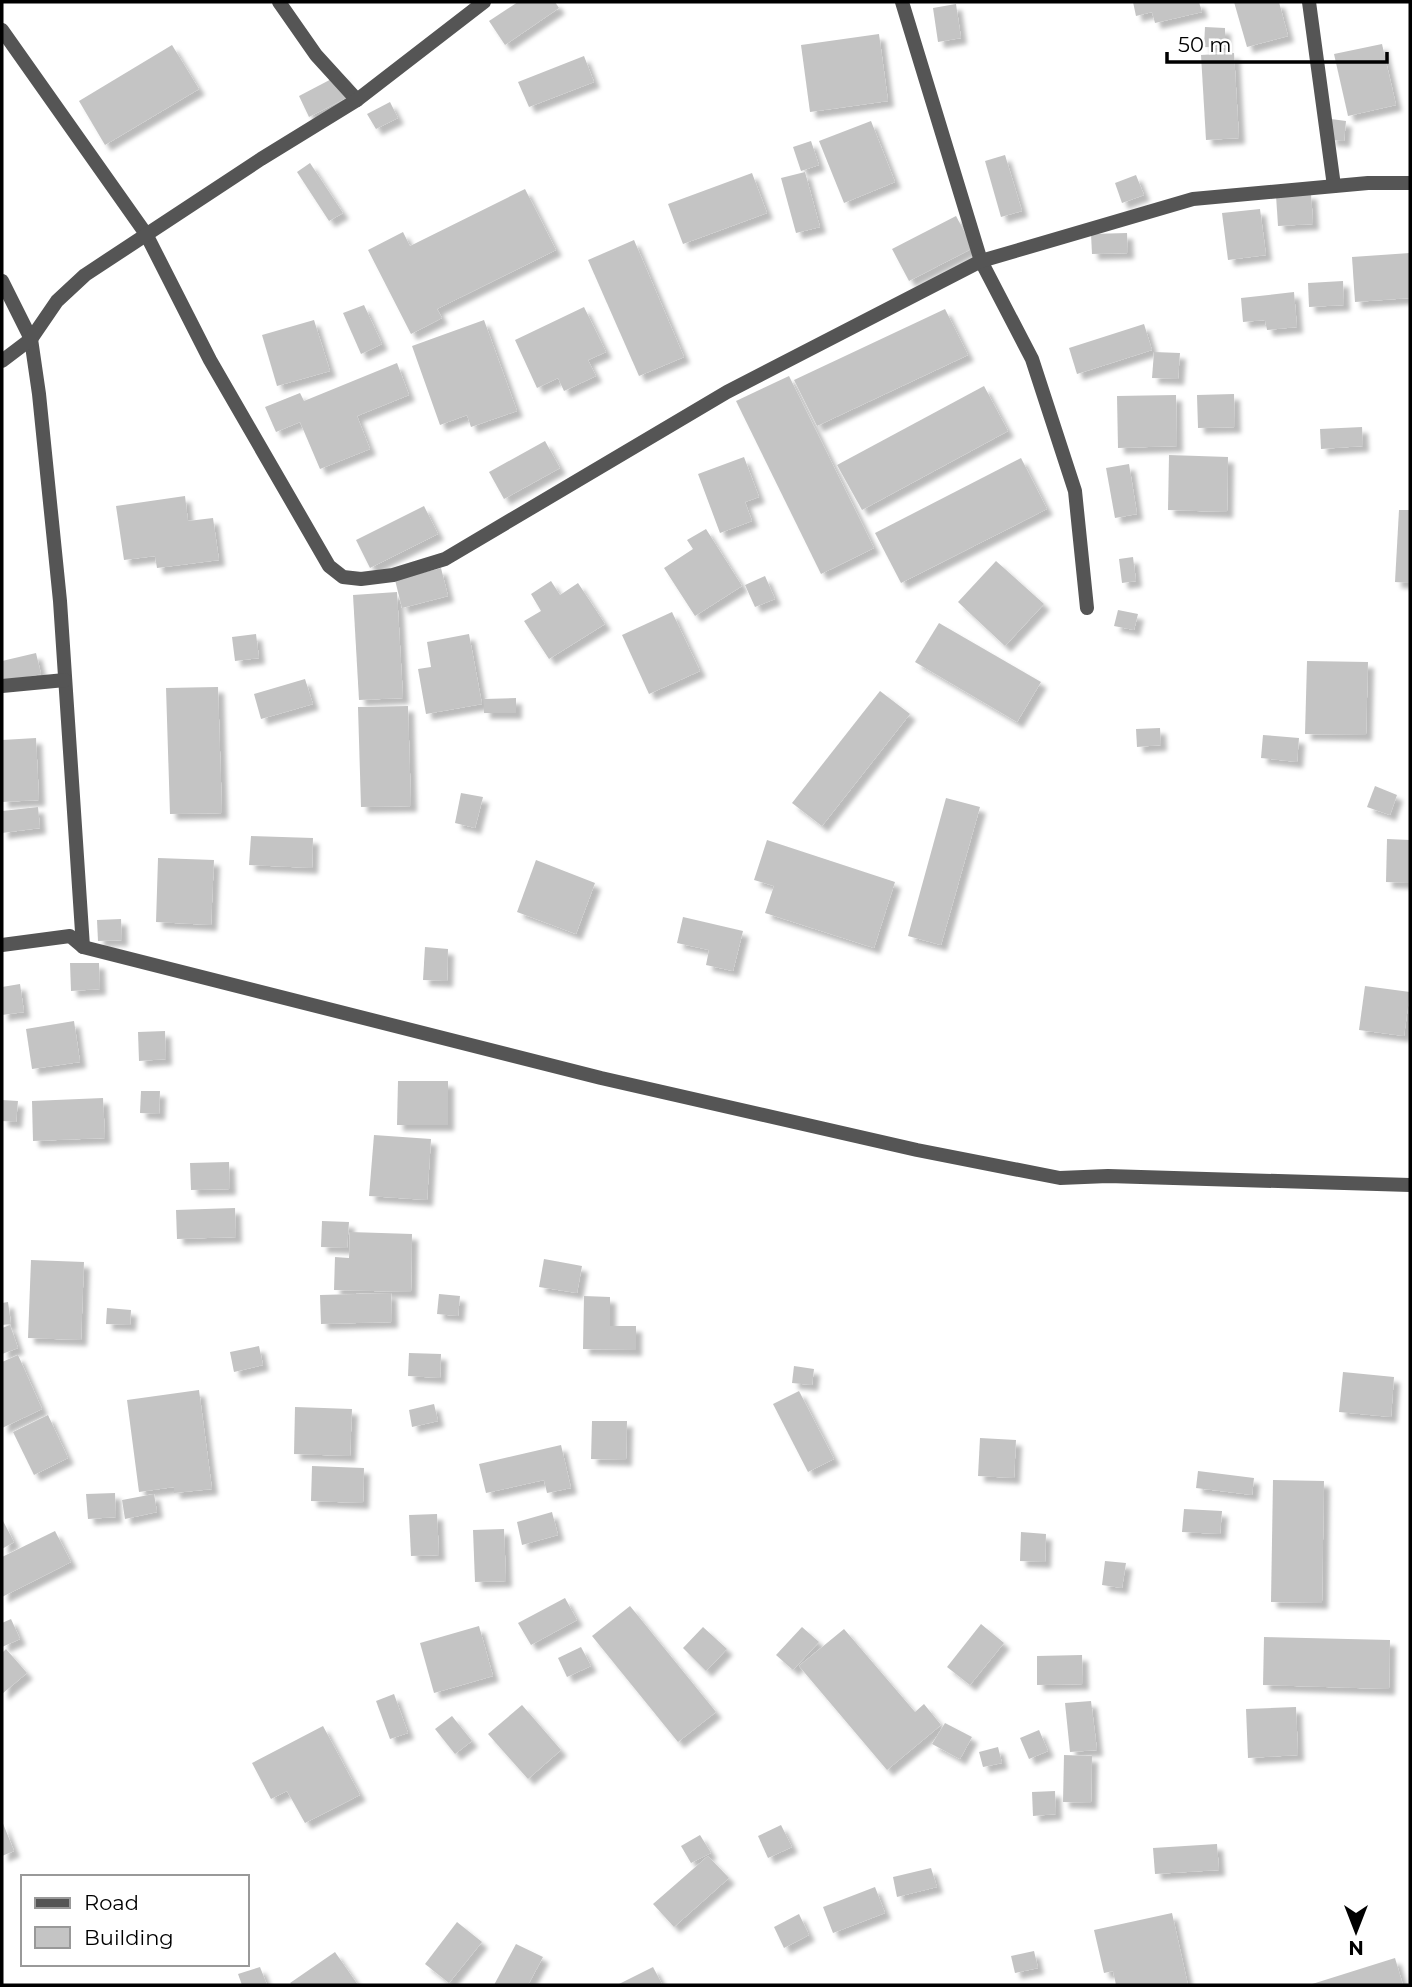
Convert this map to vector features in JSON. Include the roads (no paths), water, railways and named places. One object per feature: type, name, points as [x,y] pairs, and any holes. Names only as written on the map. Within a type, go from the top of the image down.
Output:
[{"type":"street","points":[[279,2],[316,55],[357,100]]},
{"type":"street","points":[[2,361],[31,339],[57,301],[76,284],[146,234],[357,100],[484,2]]},
{"type":"street","points":[[902,2],[981,261],[1032,359],[1076,491],[1087,608]]},
{"type":"street","points":[[1309,2],[1334,186]]},
{"type":"street","points":[[2,30],[146,234],[210,360],[329,566],[343,577],[361,579],[393,575],[445,559],[727,392],[981,261],[1193,199],[1334,186],[1410,183]]},
{"type":"street","points":[[2,281],[31,339],[41,408],[65,680],[83,947]]},
{"type":"street","points":[[2,686],[65,680]]},
{"type":"street","points":[[2,945],[70,936],[83,947],[601,1078],[917,1150],[1060,1178],[1108,1176],[1410,1185]]}]
